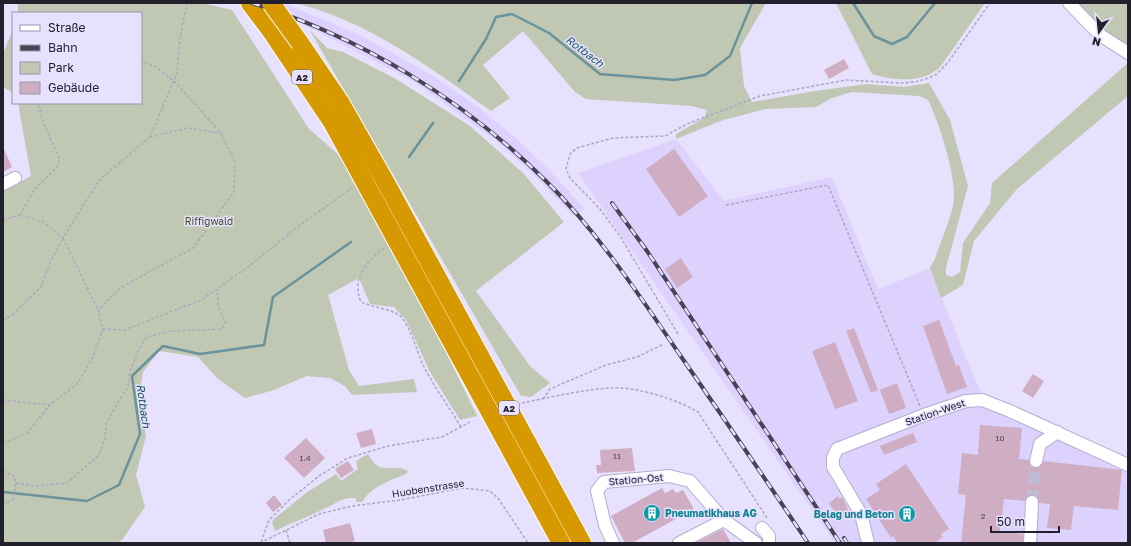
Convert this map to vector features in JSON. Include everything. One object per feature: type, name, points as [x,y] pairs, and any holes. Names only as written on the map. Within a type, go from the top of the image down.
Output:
[{"type":"highway","name":"A2","points":[[250,3],[339,118],[436,274],[582,543]]},
{"type":"highway","name":"A2","points":[[271,3],[300,43],[339,118],[420,282],[562,543]]},
{"type":"street","points":[[1069,3],[1100,35],[1128,53]]},
{"type":"street","points":[[3,184],[16,178]]},
{"type":"street","name":"Station-West","points":[[868,543],[861,514],[833,467],[833,458],[838,449],[924,415],[966,401],[982,400],[1057,432],[1128,465]]},
{"type":"street","points":[[1036,461],[1040,444],[1057,432]]},
{"type":"street","name":"Station-Ost","points":[[613,543],[605,525],[597,491],[604,482],[669,476],[690,481],[724,520],[756,543]]},
{"type":"street","points":[[1030,543],[1032,502]]},
{"type":"street","points":[[679,543],[724,520]]},
{"type":"street","points":[[766,526],[769,536],[769,543]]},
{"type":"path","points":[[3,320],[12,315],[42,287],[49,265],[63,238],[99,180],[150,137],[178,74],[180,38],[187,3]]},
{"type":"path","points":[[678,334],[620,236],[600,209],[570,178],[566,169],[570,154],[577,148],[613,138],[664,136],[694,121],[760,96],[846,80],[900,83],[929,78],[937,74],[948,61],[990,3]]},
{"type":"path","points":[[98,311],[120,288],[193,248],[234,192],[235,163],[222,133],[175,82],[156,67],[142,60]]},
{"type":"path","points":[[20,215],[34,190],[58,166],[59,157],[44,125],[38,104]]},
{"type":"path","points":[[150,137],[187,128],[222,133]]},
{"type":"path","points":[[726,205],[828,185],[924,415]]},
{"type":"path","points":[[103,329],[124,330],[201,300],[248,267],[300,225],[352,187],[356,194]]},
{"type":"path","points":[[3,220],[20,215],[43,222],[63,238],[98,311],[103,329],[93,357],[77,384],[50,405],[27,433],[3,443]]},
{"type":"path","points":[[385,247],[370,260],[361,273],[357,283],[358,294],[361,302],[392,311],[408,325],[416,350],[424,368],[461,427]]},
{"type":"path","points":[[16,484],[36,486],[67,482],[99,455],[105,440],[106,423],[128,386],[130,371],[137,353],[146,337],[170,331],[222,329],[225,322],[218,305],[217,289]]},
{"type":"path","points":[[543,399],[550,389],[606,365],[637,357],[664,344]]},
{"type":"path","points":[[522,403],[611,388],[634,389],[685,405],[698,412],[766,526]]},
{"type":"path","points":[[3,400],[50,405]]},
{"type":"path","points":[[260,543],[269,520],[288,501],[319,476],[348,458],[388,446],[442,437],[470,422]]},
{"type":"path","points":[[3,471],[14,476],[16,484],[13,500],[3,504]]},
{"type":"path","name":"Huobenstrasse","points":[[260,543],[319,514],[352,506],[400,500],[462,488],[490,491],[498,498],[528,543]]},
{"type":"path","points":[[286,530],[290,543]]},
{"type":"shaded area","points":[[235,3],[282,3],[288,5],[362,36],[430,74],[478,107],[517,139],[551,172],[585,209],[573,216],[538,179],[498,142],[413,81],[303,24]]},
{"type":"shaded area","points":[[676,139],[724,201],[832,177],[878,289],[930,268],[965,356],[987,406],[1128,472],[1128,543],[835,543],[578,173]]},
{"type":"green space","name":"Riffigwald","points":[[18,3],[202,3],[232,10],[309,129],[347,162],[415,288],[477,416],[460,420],[430,372],[406,320],[394,307],[370,304],[359,278],[328,295],[349,370],[359,386],[414,379],[417,392],[352,395],[345,386],[330,378],[307,376],[271,391],[245,398],[218,379],[198,357],[159,351],[143,372],[139,396],[146,436],[136,475],[145,507],[122,540],[116,543],[3,543],[3,191],[31,176],[18,104],[142,104],[142,12],[18,12]]},
{"type":"green space","points":[[295,3],[766,3],[740,48],[744,86],[752,102],[867,84],[904,87],[929,83],[950,120],[968,186],[946,268],[946,275],[952,277],[960,272],[963,243],[990,203],[992,183],[1128,63],[1128,96],[1017,189],[974,241],[963,285],[941,298],[930,268],[935,259],[952,210],[954,187],[946,148],[928,100],[919,96],[852,92],[832,98],[816,107],[766,109],[723,120],[676,139],[676,134],[704,118],[707,110],[691,106],[586,99],[575,92],[523,31],[483,65],[510,98],[491,111],[422,63],[373,34],[348,21]]},
{"type":"green space","points":[[836,3],[985,3],[941,66],[926,76],[899,79],[872,74]]},
{"type":"green space","points":[[1072,3],[1128,3],[1128,57]]},
{"type":"green space","points":[[309,29],[327,48],[343,52],[396,79],[470,126],[523,173],[564,222],[476,291],[530,366],[550,383],[531,397],[521,396]]},
{"type":"green space","points":[[12,32],[12,92],[3,87],[3,51]]},
{"type":"green space","points":[[368,454],[378,466],[382,468],[403,468],[408,471],[406,474],[376,488],[366,496],[362,502],[357,502],[355,498],[342,500],[275,531],[272,522],[274,519],[306,493],[336,474],[341,481],[358,469],[356,461]]},
{"type":"building","points":[[844,59],[849,68],[829,79],[824,70]]},
{"type":"building","points":[[3,147],[12,167],[3,172]]},
{"type":"building","points":[[674,149],[708,196],[679,217],[646,169]]},
{"type":"building","points":[[681,258],[693,277],[677,288],[665,269]]},
{"type":"building","points":[[939,320],[956,366],[959,365],[967,387],[947,394],[923,326]]},
{"type":"building","points":[[854,328],[878,390],[871,393],[846,331]]},
{"type":"building","points":[[835,342],[858,401],[835,409],[812,351]]},
{"type":"building","points":[[1033,374],[1044,381],[1033,398],[1022,391]]},
{"type":"building","points":[[897,383],[906,408],[889,414],[880,390]]},
{"type":"building","points":[[980,425],[1022,428],[1019,459],[1029,460],[1031,466],[1034,468],[1041,466],[1044,461],[1122,470],[1118,510],[1074,506],[1071,530],[1047,528],[1050,504],[1039,503],[1036,496],[1029,495],[1025,501],[1004,499],[1000,532],[1023,534],[1023,543],[961,543],[966,495],[958,494],[962,453],[978,455]]},
{"type":"building","points":[[372,429],[376,444],[361,448],[356,433]]},
{"type":"building","points":[[913,433],[917,442],[884,455],[880,446]]},
{"type":"building","points":[[306,438],[325,458],[304,478],[284,458]]},
{"type":"building","points":[[632,448],[635,471],[597,473],[596,465],[601,465],[600,450]]},
{"type":"building","points":[[348,461],[354,470],[341,478],[335,469]]},
{"type":"building","name":"Belag und Beton","points":[[906,464],[949,529],[941,534],[943,537],[935,543],[898,543],[893,536],[891,538],[866,499],[880,490],[876,484]]},
{"type":"building","name":"Pneumatikhaus AG","points":[[662,488],[665,493],[673,489],[676,493],[683,490],[694,509],[632,543],[625,543],[611,516]]},
{"type":"building","points":[[274,495],[282,505],[273,512],[266,503]]},
{"type":"building","points":[[838,496],[840,499],[842,497],[850,514],[840,520],[829,503]]},
{"type":"building","points":[[350,523],[355,541],[345,543],[326,543],[323,530]]},
{"type":"building","points":[[723,529],[731,543],[695,543]]},
{"type":"waterway","name":"Rotbach","points":[[459,81],[486,39],[496,17],[512,14],[549,33],[600,74],[674,80],[705,75],[730,56],[752,3]]},
{"type":"waterway","name":"Rotbach","points":[[853,3],[874,36],[892,44],[907,37],[935,3]]},
{"type":"waterway","name":"Rotbach","points":[[409,157],[433,123]]},
{"type":"waterway","name":"Rotbach","points":[[3,492],[87,501],[119,485],[140,434],[132,376],[163,346],[200,354],[264,345],[273,297],[351,242]]},
{"type":"tunnel","points":[[1032,502],[1036,461]]},
{"type":"railway","points":[[252,3],[293,17],[333,34],[409,74],[446,98],[481,124],[514,151],[546,181],[583,221],[617,265],[808,543]]},
{"type":"railway","points":[[612,203],[647,251],[840,543]]},
{"type":"railway","points":[[844,538],[847,543]]},
{"type":"place","name":"Pneumatikhaus AG","points":[[652,513]]},
{"type":"place","name":"Belag und Beton","points":[[907,514]]}]
